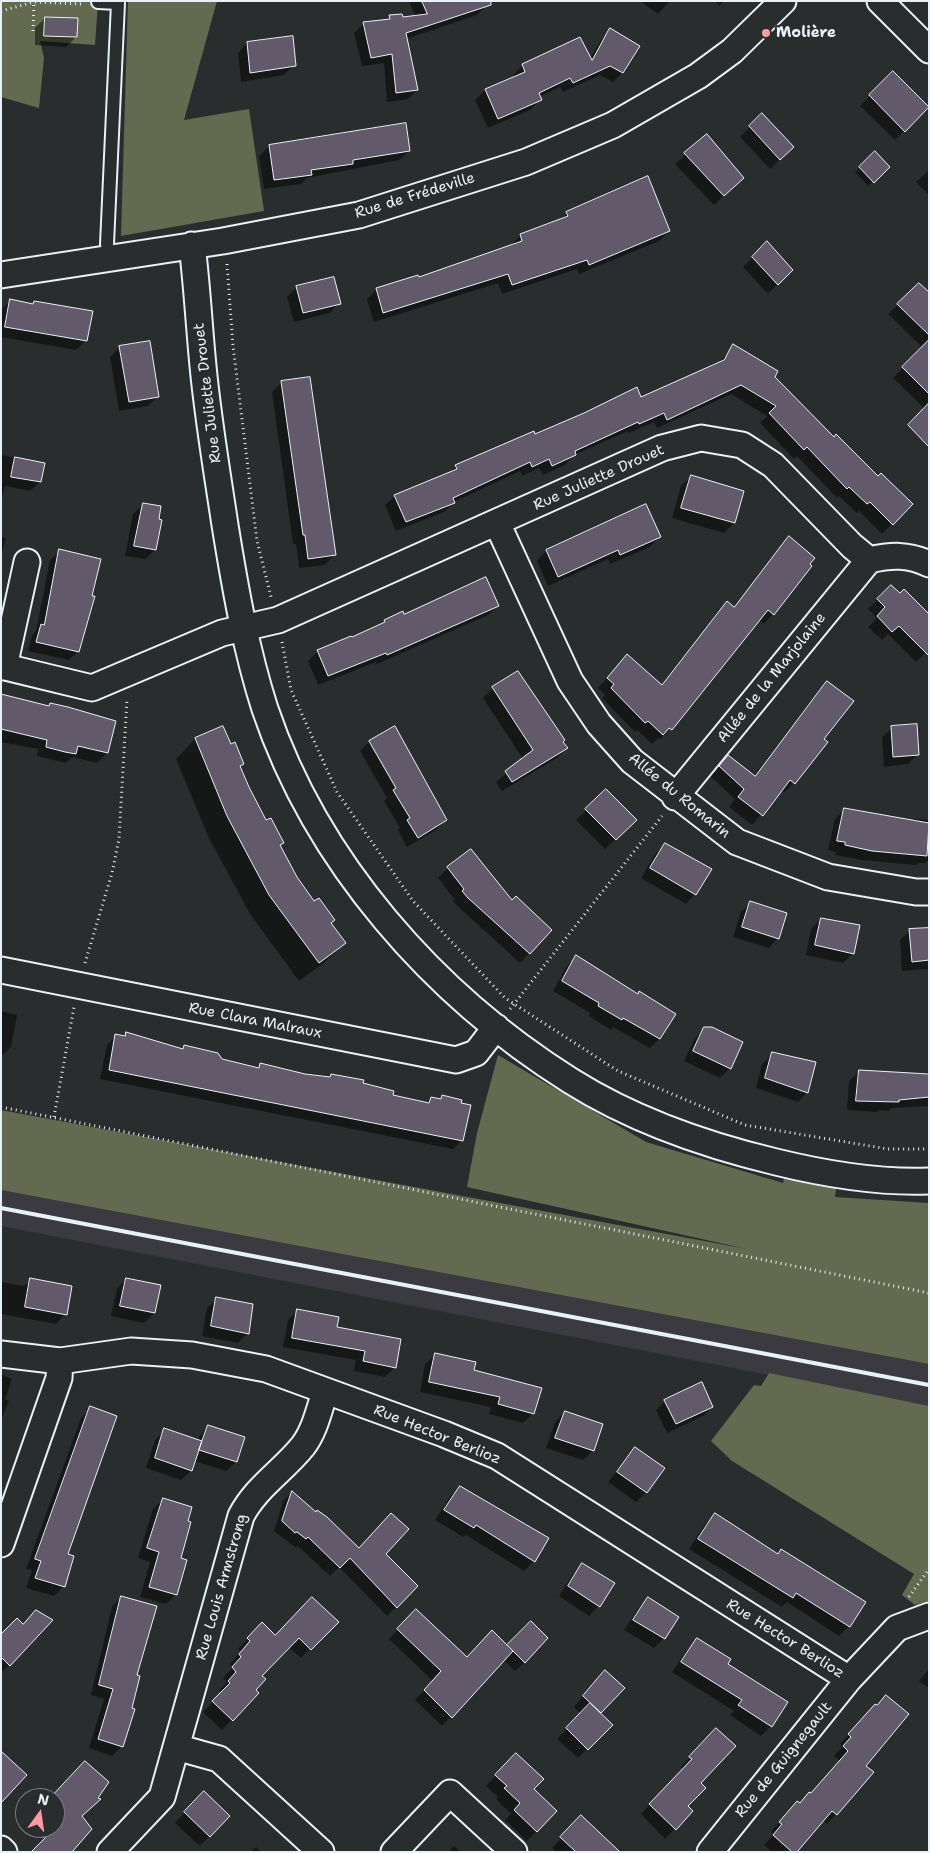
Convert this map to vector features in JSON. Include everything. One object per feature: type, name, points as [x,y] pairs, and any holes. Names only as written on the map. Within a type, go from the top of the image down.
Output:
[{"type":"street","name":"Rue de Frédeville","points":[[1,275],[109,259],[358,215],[526,162],[613,125],[698,76],[732,51],[783,1]]},
{"type":"street","points":[[880,1],[929,50]]},
{"type":"street","name":"Rue Juliette Drouet","points":[[192,245],[204,369],[218,481],[237,598],[265,708],[288,765],[317,820],[347,869],[386,921],[423,962],[473,1009],[572,1082],[681,1134],[736,1152],[801,1168],[859,1178],[929,1182]]},
{"type":"street","name":"Rue Juliette Drouet","points":[[245,628],[278,620],[497,524],[662,448],[701,438],[742,445],[773,465],[852,546],[869,560]]},
{"type":"street","name":"Allée du Romarin","points":[[497,524],[570,681],[598,724],[632,761],[675,797],[737,842],[828,877],[916,892],[929,892]]},
{"type":"street","points":[[869,560],[888,556],[913,556],[929,564]]},
{"type":"street","name":"Allée de la Marjolaine","points":[[675,797],[869,560]]},
{"type":"street","points":[[26,562],[3,667],[92,688],[222,633],[245,628]]},
{"type":"street","name":"Rue Clara Malraux","points":[[1,970],[456,1060],[476,1053],[496,1027]]},
{"type":"street","name":"Rue Hector Berlioz","points":[[1,1354],[60,1361],[131,1351],[192,1355],[266,1369],[444,1434],[497,1456],[849,1679]]},
{"type":"street","points":[[1,1544],[59,1378],[60,1361]]},
{"type":"street","name":"Rue Louis Armstrong","points":[[110,1852],[162,1797],[241,1516],[249,1499],[303,1446],[314,1426],[325,1392]]},
{"type":"street","name":"Rue de Guignegault","points":[[710,1852],[849,1679],[897,1628],[929,1616]]},
{"type":"street","points":[[176,1747],[219,1759],[321,1852]]},
{"type":"street","points":[[394,1852],[450,1794],[514,1852]]},
{"type":"street","points":[[1,1849],[4,1852]]},
{"type":"lane","points":[[98,2],[118,3],[107,244],[109,259]]},
{"type":"path","points":[[32,31],[34,2]]},
{"type":"path","points":[[1,11],[34,2],[82,4],[98,2]]},
{"type":"path","points":[[227,263],[233,346],[256,541],[278,620],[291,690],[337,792],[413,901],[505,998],[618,1071],[745,1125],[888,1149],[929,1149]]},
{"type":"path","points":[[54,1117],[73,1016],[76,985],[112,873],[119,839],[129,673]]},
{"type":"path","points":[[496,1027],[675,797]]},
{"type":"path","points":[[1,1107],[929,1293]]},
{"type":"shaded area","points":[[1,1190],[929,1364],[929,1406],[1,1226]]},
{"type":"green space","points":[[1,1],[98,1],[95,45],[40,41],[44,58],[39,108],[1,97]]},
{"type":"green space","points":[[128,1],[217,1],[184,120],[249,109],[264,211],[121,236]]},
{"type":"green space","points":[[498,1055],[646,1142],[783,1183],[785,1174],[837,1183],[835,1197],[929,1203],[929,1364],[1,1190],[1,1110],[747,1249],[467,1187],[477,1133]]},
{"type":"green space","points":[[769,1373],[929,1406],[929,1601],[915,1605],[902,1595],[914,1574],[732,1461],[711,1441],[754,1385],[761,1386]]},
{"type":"building","points":[[422,1],[491,1],[491,5],[406,33],[418,90],[396,93],[392,54],[371,58],[363,22],[390,19],[389,15],[402,14],[403,17],[427,14]]},
{"type":"building","points":[[45,17],[78,18],[77,37],[44,36]]},
{"type":"building","points":[[610,28],[640,46],[623,73],[610,66],[573,83],[570,78],[539,93],[542,100],[498,119],[485,89],[525,72],[522,64],[580,37],[592,60]]},
{"type":"building","points":[[293,36],[296,66],[250,73],[247,42]]},
{"type":"building","points":[[893,71],[929,107],[905,132],[869,95]]},
{"type":"building","points":[[762,113],[794,147],[780,160],[749,126]]},
{"type":"building","points":[[406,123],[410,151],[353,160],[353,164],[311,170],[312,175],[274,180],[269,145]]},
{"type":"building","points":[[707,134],[744,178],[724,196],[684,153]]},
{"type":"building","points":[[875,151],[890,167],[874,183],[859,167]]},
{"type":"building","points":[[648,176],[670,231],[589,265],[587,260],[512,285],[508,274],[383,313],[376,288],[418,275],[419,277],[522,241],[520,234],[568,216],[566,212]]},
{"type":"building","points":[[767,241],[793,270],[778,285],[752,257]]},
{"type":"building","points":[[334,277],[341,304],[303,313],[296,286]]},
{"type":"building","points":[[919,283],[929,292],[929,335],[897,304]]},
{"type":"building","points":[[10,299],[33,304],[34,301],[93,311],[87,341],[5,327]]},
{"type":"building","points":[[929,340],[929,394],[902,367]]},
{"type":"building","points":[[150,341],[159,397],[129,402],[119,346]]},
{"type":"building","points":[[733,344],[778,371],[775,377],[834,437],[836,434],[878,476],[881,473],[913,504],[893,525],[870,502],[867,504],[849,487],[847,489],[807,447],[804,450],[769,413],[776,406],[741,385],[667,420],[664,413],[639,424],[638,422],[575,451],[576,455],[552,466],[549,459],[532,467],[530,462],[453,498],[455,503],[406,522],[394,495],[457,469],[455,465],[534,431],[535,434],[584,413],[637,387],[641,397],[724,360]]},
{"type":"building","points":[[310,377],[336,555],[308,559],[281,381]]},
{"type":"building","points":[[929,403],[929,447],[908,425]]},
{"type":"building","points":[[15,457],[45,463],[41,482],[11,477]]},
{"type":"building","points":[[691,475],[744,491],[735,523],[681,508]]},
{"type":"building","points":[[143,503],[161,506],[159,519],[162,520],[156,550],[134,546]]},
{"type":"building","points":[[646,504],[661,537],[620,555],[618,550],[558,577],[546,550]]},
{"type":"building","points":[[789,536],[815,558],[810,564],[812,566],[774,615],[768,610],[672,730],[669,728],[663,735],[648,721],[645,723],[611,688],[614,684],[607,678],[627,654],[662,685],[727,601],[734,607]]},
{"type":"building","points":[[59,549],[101,559],[92,596],[95,596],[79,652],[36,642],[41,624],[44,625]]},
{"type":"building","points":[[486,577],[499,606],[387,655],[386,653],[328,676],[317,650],[352,637],[385,622],[384,620],[403,611],[404,614]]},
{"type":"building","points":[[891,585],[900,593],[904,589],[929,614],[929,656],[899,626],[892,632],[877,616],[885,607],[877,599]]},
{"type":"building","points":[[518,671],[565,740],[563,742],[568,748],[512,782],[505,771],[533,750],[492,687]]},
{"type":"building","points":[[827,681],[854,701],[824,739],[828,742],[795,784],[790,780],[763,816],[738,797],[744,789],[719,766],[728,755],[755,776]]},
{"type":"building","points":[[1,694],[49,706],[50,703],[68,707],[116,721],[108,753],[78,746],[76,754],[65,752],[46,747],[47,740],[1,729]]},
{"type":"building","points":[[917,724],[919,755],[893,757],[891,726]]},
{"type":"building","points":[[223,726],[231,744],[235,742],[244,764],[240,766],[249,787],[266,820],[271,818],[284,843],[280,845],[297,877],[314,901],[319,898],[335,920],[331,923],[346,943],[319,963],[269,895],[227,816],[195,738]]},
{"type":"building","points":[[395,726],[447,820],[418,838],[407,820],[410,818],[393,790],[396,788],[369,741]]},
{"type":"building","points":[[606,789],[637,820],[616,840],[585,809]]},
{"type":"building","points":[[844,808],[929,823],[927,856],[872,851],[845,845],[845,842],[837,841]]},
{"type":"building","points":[[665,843],[712,869],[696,895],[650,868]]},
{"type":"building","points":[[471,849],[512,900],[516,896],[552,930],[530,954],[468,898],[462,891],[464,889],[447,867]]},
{"type":"building","points":[[750,901],[787,913],[779,939],[742,927]]},
{"type":"building","points":[[821,918],[860,925],[854,954],[815,945]]},
{"type":"building","points":[[929,928],[929,960],[912,962],[909,929]]},
{"type":"building","points":[[576,955],[638,994],[639,991],[676,1014],[660,1039],[598,1006],[599,1003],[562,981]]},
{"type":"building","points":[[704,1027],[712,1027],[743,1042],[731,1069],[693,1051]]},
{"type":"building","points":[[126,1032],[183,1049],[184,1045],[218,1053],[222,1059],[259,1068],[260,1063],[305,1074],[330,1077],[331,1074],[364,1080],[363,1083],[394,1091],[393,1095],[429,1103],[431,1097],[441,1099],[442,1095],[462,1100],[461,1103],[471,1105],[463,1141],[109,1070],[115,1034],[125,1036]]},
{"type":"building","points":[[772,1052],[816,1062],[808,1093],[765,1078]]},
{"type":"building","points":[[859,1070],[929,1074],[929,1097],[899,1100],[899,1102],[856,1101]]},
{"type":"building","points":[[30,1278],[72,1286],[67,1315],[25,1307]]},
{"type":"building","points":[[126,1278],[161,1285],[155,1313],[120,1306]]},
{"type":"building","points":[[216,1297],[253,1304],[249,1334],[211,1326]]},
{"type":"building","points":[[297,1309],[339,1317],[337,1327],[401,1339],[396,1368],[363,1361],[365,1351],[292,1338]]},
{"type":"building","points":[[435,1353],[476,1362],[474,1370],[542,1388],[534,1414],[498,1404],[500,1397],[429,1382]]},
{"type":"building","points":[[702,1382],[713,1407],[676,1424],[664,1400]]},
{"type":"building","points":[[90,1406],[117,1416],[68,1554],[74,1556],[65,1587],[35,1578],[41,1561],[35,1559]]},
{"type":"building","points":[[565,1411],[603,1424],[594,1451],[555,1438]]},
{"type":"building","points":[[208,1425],[245,1437],[237,1462],[199,1450]]},
{"type":"building","points":[[164,1428],[202,1441],[192,1471],[155,1458]]},
{"type":"building","points":[[635,1447],[665,1468],[647,1493],[617,1472]]},
{"type":"building","points":[[460,1486],[549,1538],[535,1562],[476,1525],[474,1528],[444,1510]]},
{"type":"building","points":[[292,1491],[316,1512],[317,1510],[327,1517],[359,1548],[391,1513],[409,1529],[386,1554],[418,1586],[397,1608],[350,1558],[340,1568],[308,1537],[306,1539],[297,1532],[295,1533],[282,1521]]},
{"type":"building","points":[[163,1498],[192,1507],[188,1521],[191,1522],[181,1558],[187,1560],[177,1595],[149,1587],[159,1552],[147,1548]]},
{"type":"building","points":[[715,1513],[778,1554],[781,1549],[866,1602],[850,1627],[796,1593],[793,1598],[698,1539]]},
{"type":"building","points":[[582,1563],[615,1583],[600,1607],[568,1586]]},
{"type":"building","points":[[121,1596],[157,1606],[137,1675],[140,1676],[132,1708],[135,1709],[123,1747],[98,1739],[113,1689],[99,1685]]},
{"type":"building","points":[[312,1597],[339,1622],[311,1650],[299,1638],[262,1676],[266,1679],[256,1690],[259,1693],[233,1721],[212,1701],[230,1683],[228,1681],[236,1672],[232,1667],[241,1657],[239,1654],[250,1641],[247,1638],[262,1622],[275,1635]]},
{"type":"building","points":[[648,1597],[679,1617],[665,1639],[633,1620]]},
{"type":"building","points":[[416,1609],[467,1657],[492,1630],[513,1651],[452,1718],[424,1690],[441,1671],[397,1629]]},
{"type":"building","points":[[36,1610],[53,1620],[10,1666],[1,1657],[1,1634],[17,1618],[23,1624]]},
{"type":"building","points":[[531,1621],[548,1638],[525,1663],[507,1645]]},
{"type":"building","points":[[697,1638],[731,1659],[728,1664],[788,1702],[772,1727],[738,1705],[742,1700],[681,1662]]},
{"type":"building","points":[[605,1670],[625,1688],[601,1713],[583,1696]]},
{"type":"building","points":[[886,1695],[909,1714],[866,1766],[874,1772],[837,1815],[832,1811],[797,1852],[792,1852],[773,1835],[782,1824],[779,1822],[797,1801],[800,1803],[809,1792],[811,1793],[848,1751],[843,1746],[851,1737],[848,1734],[875,1704],[877,1705]]},
{"type":"building","points":[[590,1703],[613,1725],[588,1750],[566,1728]]},
{"type":"building","points":[[716,1728],[736,1746],[701,1783],[706,1788],[688,1806],[693,1811],[676,1830],[649,1804],[692,1759],[689,1757]]},
{"type":"building","points":[[1,1751],[27,1775],[1,1803]]},
{"type":"building","points":[[516,1753],[544,1779],[534,1789],[557,1811],[537,1832],[514,1810],[520,1803],[504,1788],[507,1786],[495,1775]]},
{"type":"building","points":[[85,1761],[109,1782],[98,1798],[101,1799],[82,1816],[92,1829],[72,1852],[31,1852],[45,1838],[65,1838],[65,1788],[60,1788]]},
{"type":"building","points":[[204,1791],[230,1816],[210,1837],[184,1812]]},
{"type":"building","points":[[581,1815],[620,1852],[576,1852],[560,1837]]},
{"type":"railway","points":[[1,1208],[929,1385]]},
{"type":"place","name":"Molière","points":[[766,33]]}]
